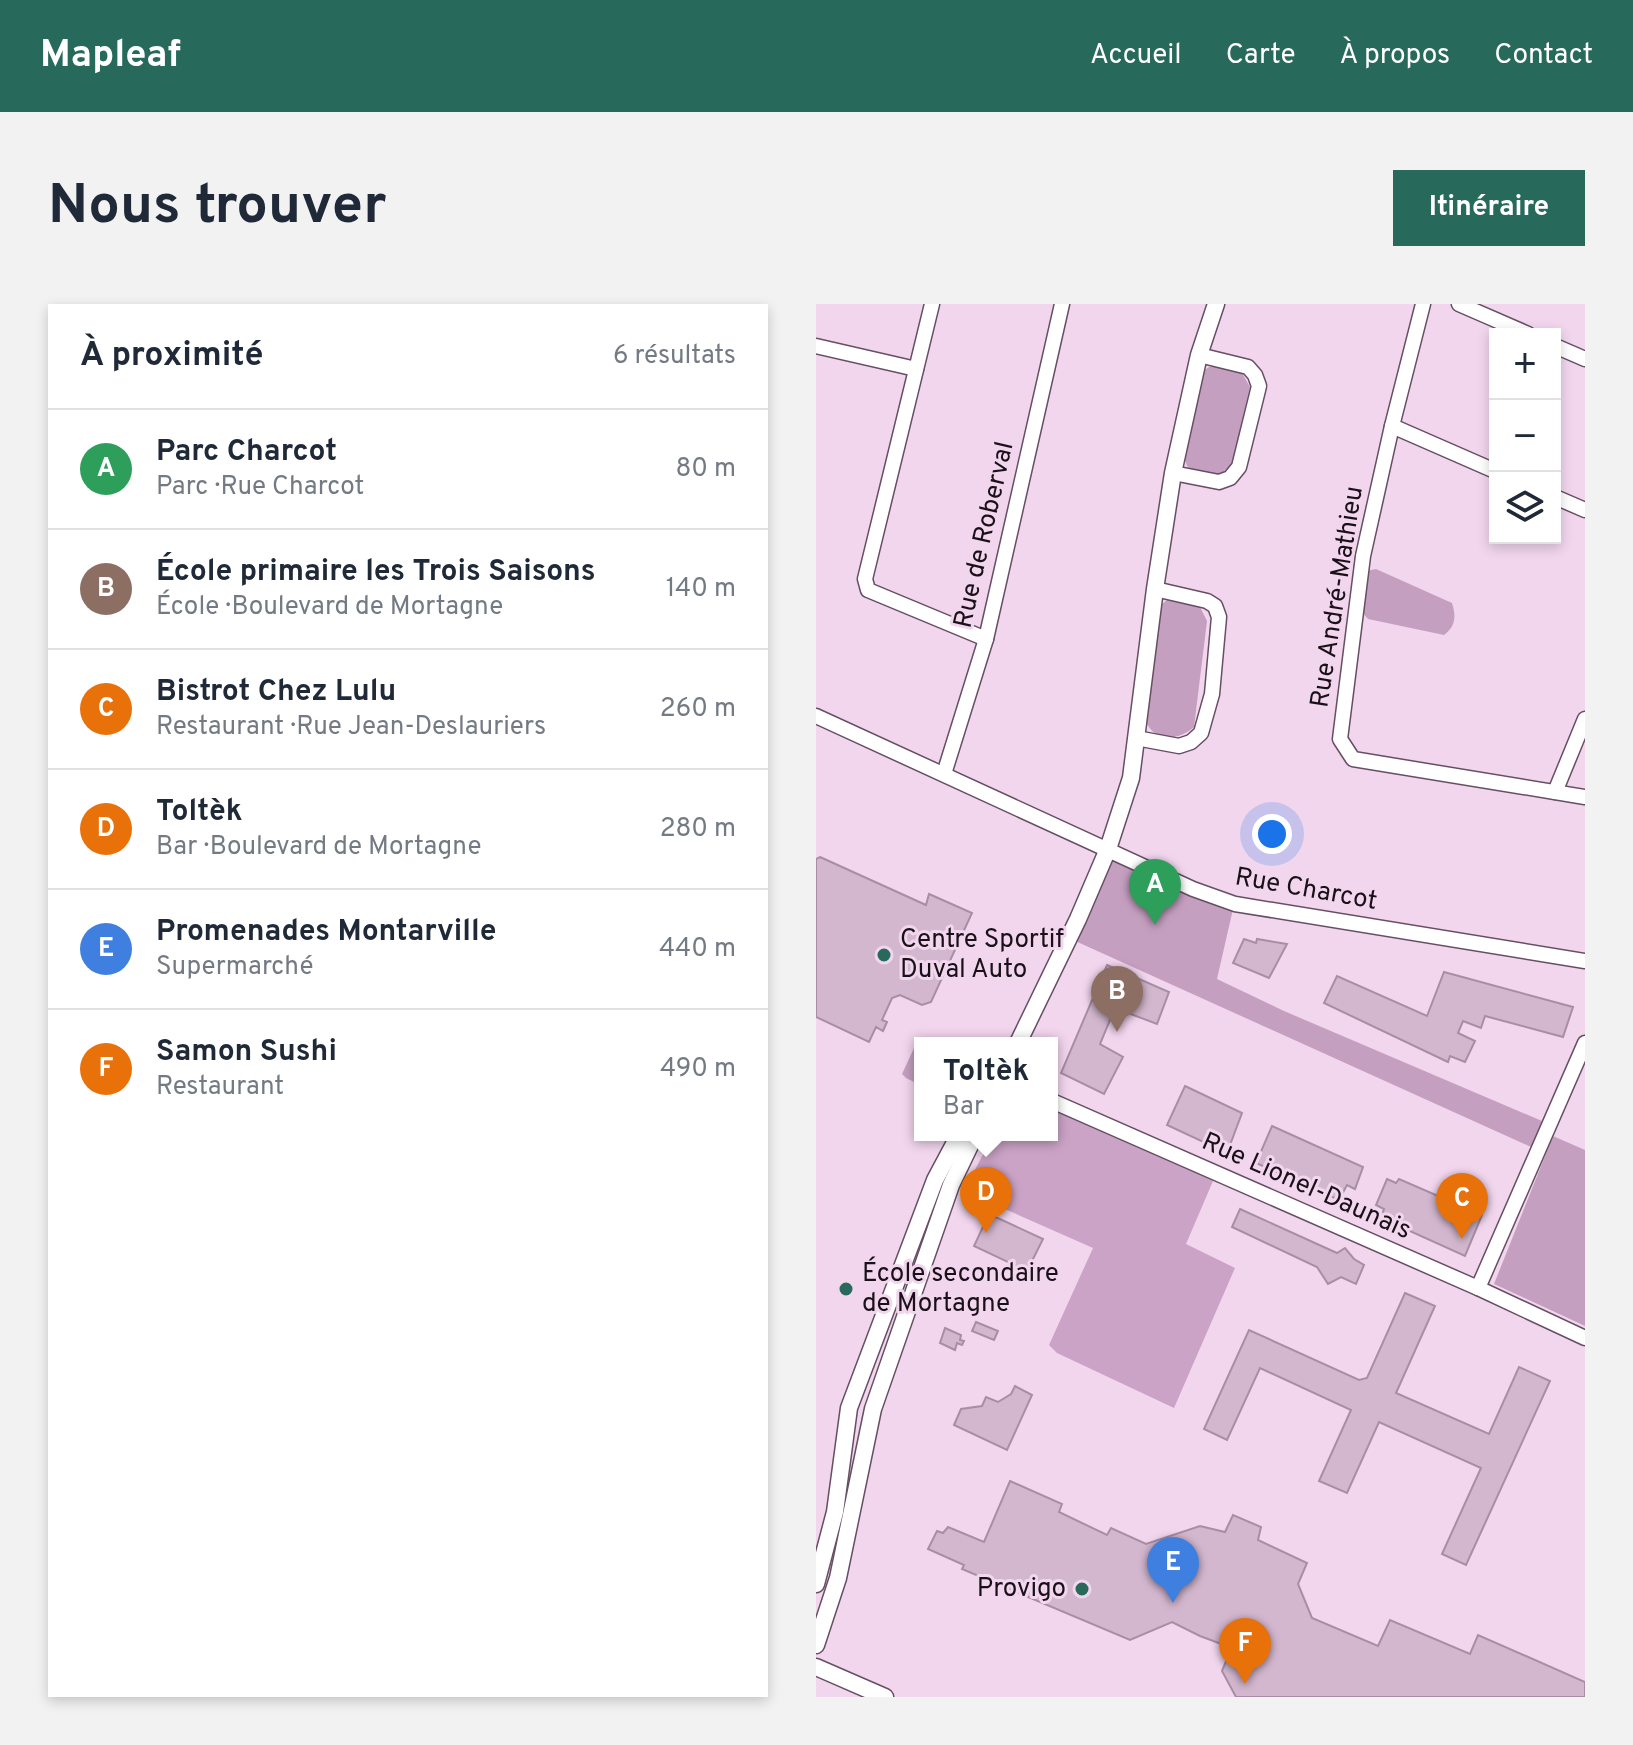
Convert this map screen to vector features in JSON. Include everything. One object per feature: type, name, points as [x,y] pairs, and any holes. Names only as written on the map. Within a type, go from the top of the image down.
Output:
[{"type":"street","points":[[932,304],[865,579],[868,590],[986,639]]},
{"type":"street","name":"Rue de Roberval","points":[[944,774],[986,639],[1062,304]]},
{"type":"street","points":[[1021,1037],[1108,849],[1131,778],[1173,473],[1199,355],[1216,304]]},
{"type":"street","name":"Rue André-Mathieu","points":[[1423,304],[1363,556],[1340,739],[1353,759],[1585,797]]},
{"type":"street","points":[[1459,304],[1514,328]]},
{"type":"street","points":[[816,346],[916,369]]},
{"type":"street","points":[[1561,349],[1585,359]]},
{"type":"street","points":[[1173,473],[1219,482],[1230,478],[1239,467],[1259,386],[1248,367],[1199,355]]},
{"type":"street","points":[[1392,426],[1489,468]]},
{"type":"street","points":[[1561,500],[1585,510]]},
{"type":"street","points":[[1136,738],[1179,746],[1191,742],[1201,733],[1212,694],[1219,617],[1215,606],[1207,601],[1155,589]]},
{"type":"street","name":"Rue Charcot","points":[[816,716],[1193,889],[1235,904],[1585,961]]},
{"type":"street","points":[[1555,792],[1585,719]]},
{"type":"street","points":[[1478,1288],[1585,1043]]},
{"type":"street","name":"Rue Lionel-Daunais","points":[[1058,1104],[1585,1338]]},
{"type":"street","points":[[816,1584],[835,1512],[849,1408],[935,1180],[956,1141]]},
{"type":"street","points":[[816,1645],[838,1578],[877,1396],[951,1185],[972,1141]]},
{"type":"street","points":[[816,1667],[885,1697]]},
{"type":"shaded area","points":[[1217,366],[1242,373],[1250,387],[1232,464],[1215,474],[1191,469],[1184,457],[1203,371]]},
{"type":"shaded area","points":[[1376,569],[1452,603],[1454,620],[1448,632],[1444,635],[1368,619],[1361,611],[1366,571]]},
{"type":"shaded area","points":[[1175,599],[1200,607],[1207,621],[1194,727],[1181,735],[1167,737],[1154,733],[1146,721],[1161,605]]},
{"type":"shaded area","points":[[1109,859],[1233,909],[1217,979],[1284,1011],[1542,1121],[1531,1147],[1073,940]]},
{"type":"shaded area","points":[[914,1048],[914,1082],[902,1074]]},
{"type":"shaded area","points":[[1058,1104],[1216,1174],[1186,1244],[1235,1268],[1174,1408],[1057,1353],[1049,1345],[1093,1248],[964,1191],[990,1141],[1058,1141]]},
{"type":"shaded area","points":[[1553,1136],[1585,1150],[1585,1326],[1494,1284]]},
{"type":"building","name":"Centre Sportif Duval Auto","points":[[820,857],[926,905],[929,894],[972,913],[931,1002],[922,1005],[900,995],[892,998],[882,1020],[887,1022],[883,1031],[876,1027],[869,1042],[816,1017],[816,859]]},
{"type":"building","points":[[1244,939],[1256,943],[1257,939],[1287,944],[1269,978],[1233,963]]},
{"type":"building","points":[[1107,965],[1169,992],[1157,1024],[1115,1008],[1100,1044],[1123,1057],[1104,1094],[1061,1073]]},
{"type":"building","points":[[1444,972],[1573,1007],[1563,1037],[1485,1016],[1481,1028],[1463,1021],[1458,1033],[1475,1041],[1465,1062],[1450,1056],[1448,1062],[1324,1003],[1337,976],[1427,1016]]},
{"type":"building","points":[[1185,1086],[1242,1113],[1227,1153],[1167,1125]]},
{"type":"building","points":[[1272,1126],[1363,1167],[1355,1189],[1347,1185],[1339,1200],[1256,1163]]},
{"type":"building","points":[[1387,1179],[1396,1183],[1399,1179],[1482,1215],[1465,1256],[1381,1218],[1384,1209],[1376,1205]]},
{"type":"building","points":[[1240,1209],[1337,1253],[1345,1248],[1364,1265],[1356,1284],[1341,1277],[1328,1284],[1317,1267],[1232,1227]]},
{"type":"building","points":[[989,1214],[1043,1239],[1027,1271],[974,1246]]},
{"type":"building","points":[[1405,1293],[1435,1306],[1396,1393],[1489,1434],[1519,1367],[1550,1381],[1466,1565],[1442,1554],[1481,1468],[1379,1422],[1347,1493],[1319,1481],[1351,1410],[1260,1368],[1227,1440],[1204,1429],[1249,1330],[1359,1380],[1367,1378]]},
{"type":"building","points":[[976,1322],[998,1331],[994,1340],[972,1331]]},
{"type":"building","points":[[945,1328],[961,1335],[960,1340],[964,1341],[962,1345],[957,1343],[955,1350],[940,1343]]},
{"type":"building","points":[[1015,1386],[1032,1395],[1007,1450],[954,1425],[961,1409],[982,1406],[986,1397],[998,1402],[1011,1394]]},
{"type":"building","points":[[1010,1481],[1062,1504],[1059,1512],[1107,1535],[1111,1528],[1146,1544],[1200,1526],[1225,1532],[1233,1515],[1261,1527],[1258,1540],[1307,1563],[1298,1584],[1312,1618],[1378,1646],[1390,1620],[1470,1654],[1478,1635],[1585,1682],[1585,1697],[1236,1697],[1222,1671],[1227,1659],[1233,1658],[1232,1648],[1172,1622],[1130,1640],[962,1569],[964,1565],[928,1549],[937,1531],[943,1533],[948,1527],[984,1542]]},
{"type":"place","name":"Parc Charcot","points":[[1155,925]]},
{"type":"place","name":"Centre Sportif Duval Auto","points":[[884,955]]},
{"type":"place","name":"École primaire les Trois Saisons","points":[[1117,1032]]},
{"type":"place","name":"Toltèk","points":[[986,1233]]},
{"type":"place","name":"Bistrot Chez Lulu","points":[[1462,1239]]},
{"type":"place","name":"École secondaire de Mortagne","points":[[846,1289]]},
{"type":"place","name":"Provigo","points":[[1082,1589]]},
{"type":"place","name":"Promenades Montarville","points":[[1173,1603]]},
{"type":"place","name":"Samon Sushi","points":[[1245,1684]]}]
